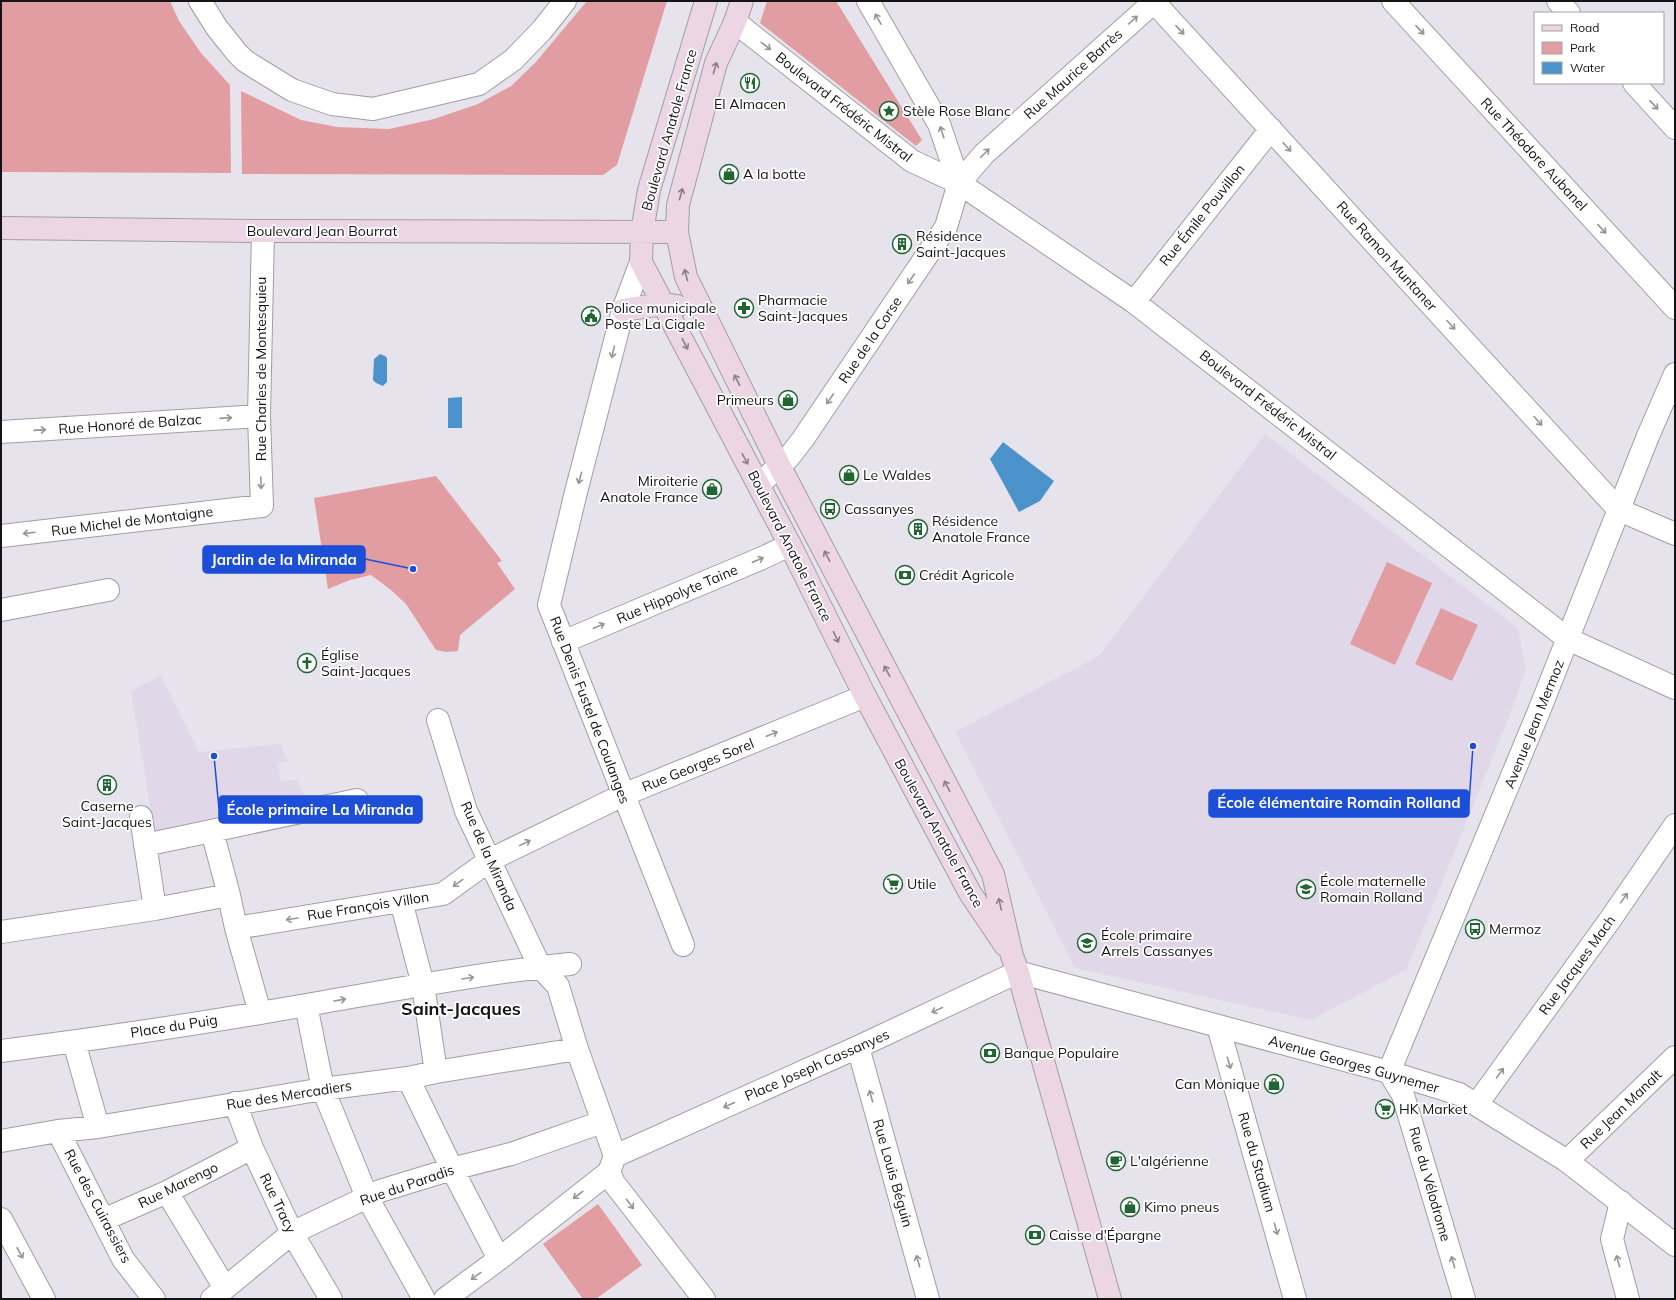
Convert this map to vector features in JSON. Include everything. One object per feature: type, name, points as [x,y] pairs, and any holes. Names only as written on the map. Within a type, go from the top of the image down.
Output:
[{"type":"main road","name":"Boulevard Anatole France","points":[[706,1],[649,190],[642,232],[641,262],[790,545],[865,696],[970,893],[1016,964]]},
{"type":"main road","points":[[730,1],[735,22]]},
{"type":"main road","name":"Boulevard Anatole France","points":[[742,1],[735,22],[716,63],[678,205],[677,232],[686,277],[780,465],[993,874],[1016,964]]},
{"type":"main road","name":"Boulevard Jean Bourrat","points":[[1,228],[263,231],[677,232]]},
{"type":"main road","points":[[623,310],[664,304],[702,310]]},
{"type":"main road","points":[[1016,964],[1110,1299]]},
{"type":"street","points":[[200,1],[217,28],[245,61],[292,90],[332,104],[373,109],[413,101],[479,84],[513,60],[542,30],[565,1]]},
{"type":"street","points":[[868,1],[939,124],[959,183]]},
{"type":"street","name":"Rue Maurice Barrès","points":[[959,183],[984,154],[1154,1]]},
{"type":"street","name":"Rue Ramon Muntaner","points":[[1154,1],[1619,510]]},
{"type":"street","name":"Rue Théodore Aubanel","points":[[1393,1],[1675,308]]},
{"type":"street","points":[[1558,1],[1568,12]]},
{"type":"street","name":"Boulevard Frédéric Mistral","points":[[735,22],[912,161],[959,183],[1134,302],[1568,639],[1675,688]]},
{"type":"street","points":[[1635,84],[1675,128]]},
{"type":"street","name":"Rue Émile Pouvillon","points":[[1134,302],[1271,129]]},
{"type":"street","name":"Rue de la Corse","points":[[758,484],[789,457],[803,439],[946,227],[959,183]]},
{"type":"street","name":"Rue Charles de Montesquieu","points":[[262,506],[259,416],[263,231]]},
{"type":"street","name":"Rue Denis Fustel de Coulanges","points":[[641,262],[623,310],[576,492],[549,605],[683,945]]},
{"type":"street","name":"Avenue Jean Mermoz","points":[[1389,1072],[1568,639],[1648,436],[1675,374]]},
{"type":"street","name":"Rue Honoré de Balzac","points":[[1,432],[259,416]]},
{"type":"street","name":"Rue Michel de Montaigne","points":[[1,536],[262,506]]},
{"type":"street","points":[[1619,510],[1675,534]]},
{"type":"street","name":"Rue Hippolyte Taine","points":[[563,642],[790,545]]},
{"type":"street","points":[[1,610],[108,590]]},
{"type":"street","name":"Rue Georges Sorel","points":[[490,860],[623,795],[865,696]]},
{"type":"street","name":"Rue de la Miranda","points":[[438,720],[466,811],[540,967],[558,986],[577,1049],[602,1122],[612,1164],[614,1183],[704,1299]]},
{"type":"street","points":[[145,845],[357,800]]},
{"type":"street","points":[[141,817],[155,909]]},
{"type":"street","name":"Rue Jacques Mach","points":[[1477,1104],[1612,917],[1675,825]]},
{"type":"street","points":[[212,832],[229,895],[236,928],[260,1013]]},
{"type":"street","name":"Rue François Villon","points":[[236,928],[443,894],[490,860]]},
{"type":"street","points":[[1,932],[155,909],[229,895]]},
{"type":"street","points":[[401,902],[423,985],[436,1072]]},
{"type":"street","name":"Place du Puig","points":[[1,1051],[74,1042],[260,1013],[423,985],[540,967],[570,964]]},
{"type":"street","name":"Avenue Georges Guynemer","points":[[1016,964],[1218,1026],[1389,1072],[1459,1094],[1567,1161],[1675,1245]]},
{"type":"street","name":"Place Joseph Cassanyes","points":[[445,1299],[499,1259],[612,1164],[858,1047],[1016,964]]},
{"type":"street","points":[[306,1005],[323,1089],[366,1197],[424,1299]]},
{"type":"street","name":"Rue du Stadium","points":[[1218,1026],[1296,1299]]},
{"type":"street","points":[[74,1042],[98,1127]]},
{"type":"street","name":"Rue Louis Béguin","points":[[858,1047],[928,1299]]},
{"type":"street","name":"Rue des Mercadiers","points":[[1,1141],[98,1127],[323,1089],[408,1078],[577,1049]]},
{"type":"street","name":"Rue Jean Manalt","points":[[1567,1161],[1675,1058]]},
{"type":"street","name":"Rue du Vélodrome","points":[[1389,1072],[1404,1095],[1464,1299]]},
{"type":"street","points":[[408,1078],[452,1169],[499,1259]]},
{"type":"street","name":"Rue Tracy","points":[[235,1103],[252,1148],[292,1233],[331,1299]]},
{"type":"street","name":"Rue du Paradis","points":[[218,1294],[292,1233],[366,1197],[380,1191],[452,1169],[510,1154],[602,1122]]},
{"type":"street","name":"Rue des Cuirassiers","points":[[58,1132],[123,1259],[154,1299]]},
{"type":"street","name":"Rue Marengo","points":[[103,1220],[167,1192],[252,1148]]},
{"type":"street","points":[[167,1192],[218,1294]]},
{"type":"street","points":[[1621,1202],[1612,1239],[1628,1299]]},
{"type":"street","points":[[1,1219],[44,1299]]},
{"type":"shaded area","points":[[1265,434],[1518,628],[1526,670],[1509,717],[1407,969],[1311,1020],[1075,968],[955,732],[1099,656]]},
{"type":"shaded area","points":[[161,676],[199,752],[280,744],[288,761],[278,763],[281,781],[297,780],[309,806],[155,835],[131,691]]},
{"type":"green space","points":[[1,1],[170,1],[179,21],[201,53],[230,85],[231,173],[1,172]]},
{"type":"green space","points":[[587,1],[667,1],[617,165],[603,175],[242,174],[241,91],[301,120],[337,127],[389,129],[434,119],[478,104],[511,86],[535,63]]},
{"type":"green space","points":[[767,1],[836,1],[922,140],[916,146],[760,23]]},
{"type":"green space","points":[[436,476],[502,561],[497,563],[515,589],[460,635],[458,651],[446,652],[436,650],[406,604],[391,590],[371,575],[350,580],[328,589],[314,498]]},
{"type":"green space","points":[[1387,562],[1432,583],[1395,665],[1350,644]]},
{"type":"green space","points":[[1441,608],[1478,625],[1452,681],[1415,664]]},
{"type":"green space","points":[[598,1204],[642,1265],[596,1299],[583,1299],[543,1244]]},
{"type":"water","points":[[380,354],[387,358],[387,382],[383,386],[373,380],[374,359]]},
{"type":"water","points":[[462,397],[462,428],[448,428],[448,398]]},
{"type":"water","points":[[1003,442],[1054,481],[1040,501],[1019,512],[990,459]]},
{"type":"place","name":"El Almacen","points":[[750,83]]},
{"type":"place","name":"Stèle Rose Blanc","points":[[889,111]]},
{"type":"place","name":"A la botte","points":[[729,174]]},
{"type":"place","name":"Résidence Saint-Jacques","points":[[902,244]]},
{"type":"place","name":"Pharmacie Saint-Jacques","points":[[744,308]]},
{"type":"place","name":"Police municipale Poste La Cigale","points":[[591,316]]},
{"type":"place","name":"Primeurs","points":[[788,400]]},
{"type":"place","name":"Le Waldes","points":[[849,475]]},
{"type":"place","name":"Miroiterie Anatole France","points":[[712,489]]},
{"type":"place","name":"Cassanyes","points":[[830,509]]},
{"type":"place","name":"Résidence Anatole France","points":[[918,529]]},
{"type":"place","name":"Jardin de la Miranda","points":[[413,569]]},
{"type":"place","name":"Crédit Agricole","points":[[905,575]]},
{"type":"place","name":"Église Saint-Jacques","points":[[307,663]]},
{"type":"place","name":"École élémentaire Romain Rolland","points":[[1473,746]]},
{"type":"place","name":"École primaire La Miranda","points":[[214,756]]},
{"type":"place","name":"Caserne Saint-Jacques","points":[[107,785]]},
{"type":"place","name":"Utile","points":[[893,884]]},
{"type":"place","name":"École maternelle Romain Rolland","points":[[1306,889]]},
{"type":"place","name":"Mermoz","points":[[1475,929]]},
{"type":"place","name":"École primaire Arrels Cassanyes","points":[[1087,943]]},
{"type":"place","name":"Banque Populaire","points":[[990,1053]]},
{"type":"place","name":"Can Monique","points":[[1274,1084]]},
{"type":"place","name":"HK Market","points":[[1385,1109]]},
{"type":"place","name":"L'algérienne","points":[[1116,1161]]},
{"type":"place","name":"Kimo pneus","points":[[1130,1207]]},
{"type":"place","name":"Caisse d'Épargne","points":[[1035,1235]]},
{"type":"district","name":"Saint-Jacques","points":[[461,1009]]}]
